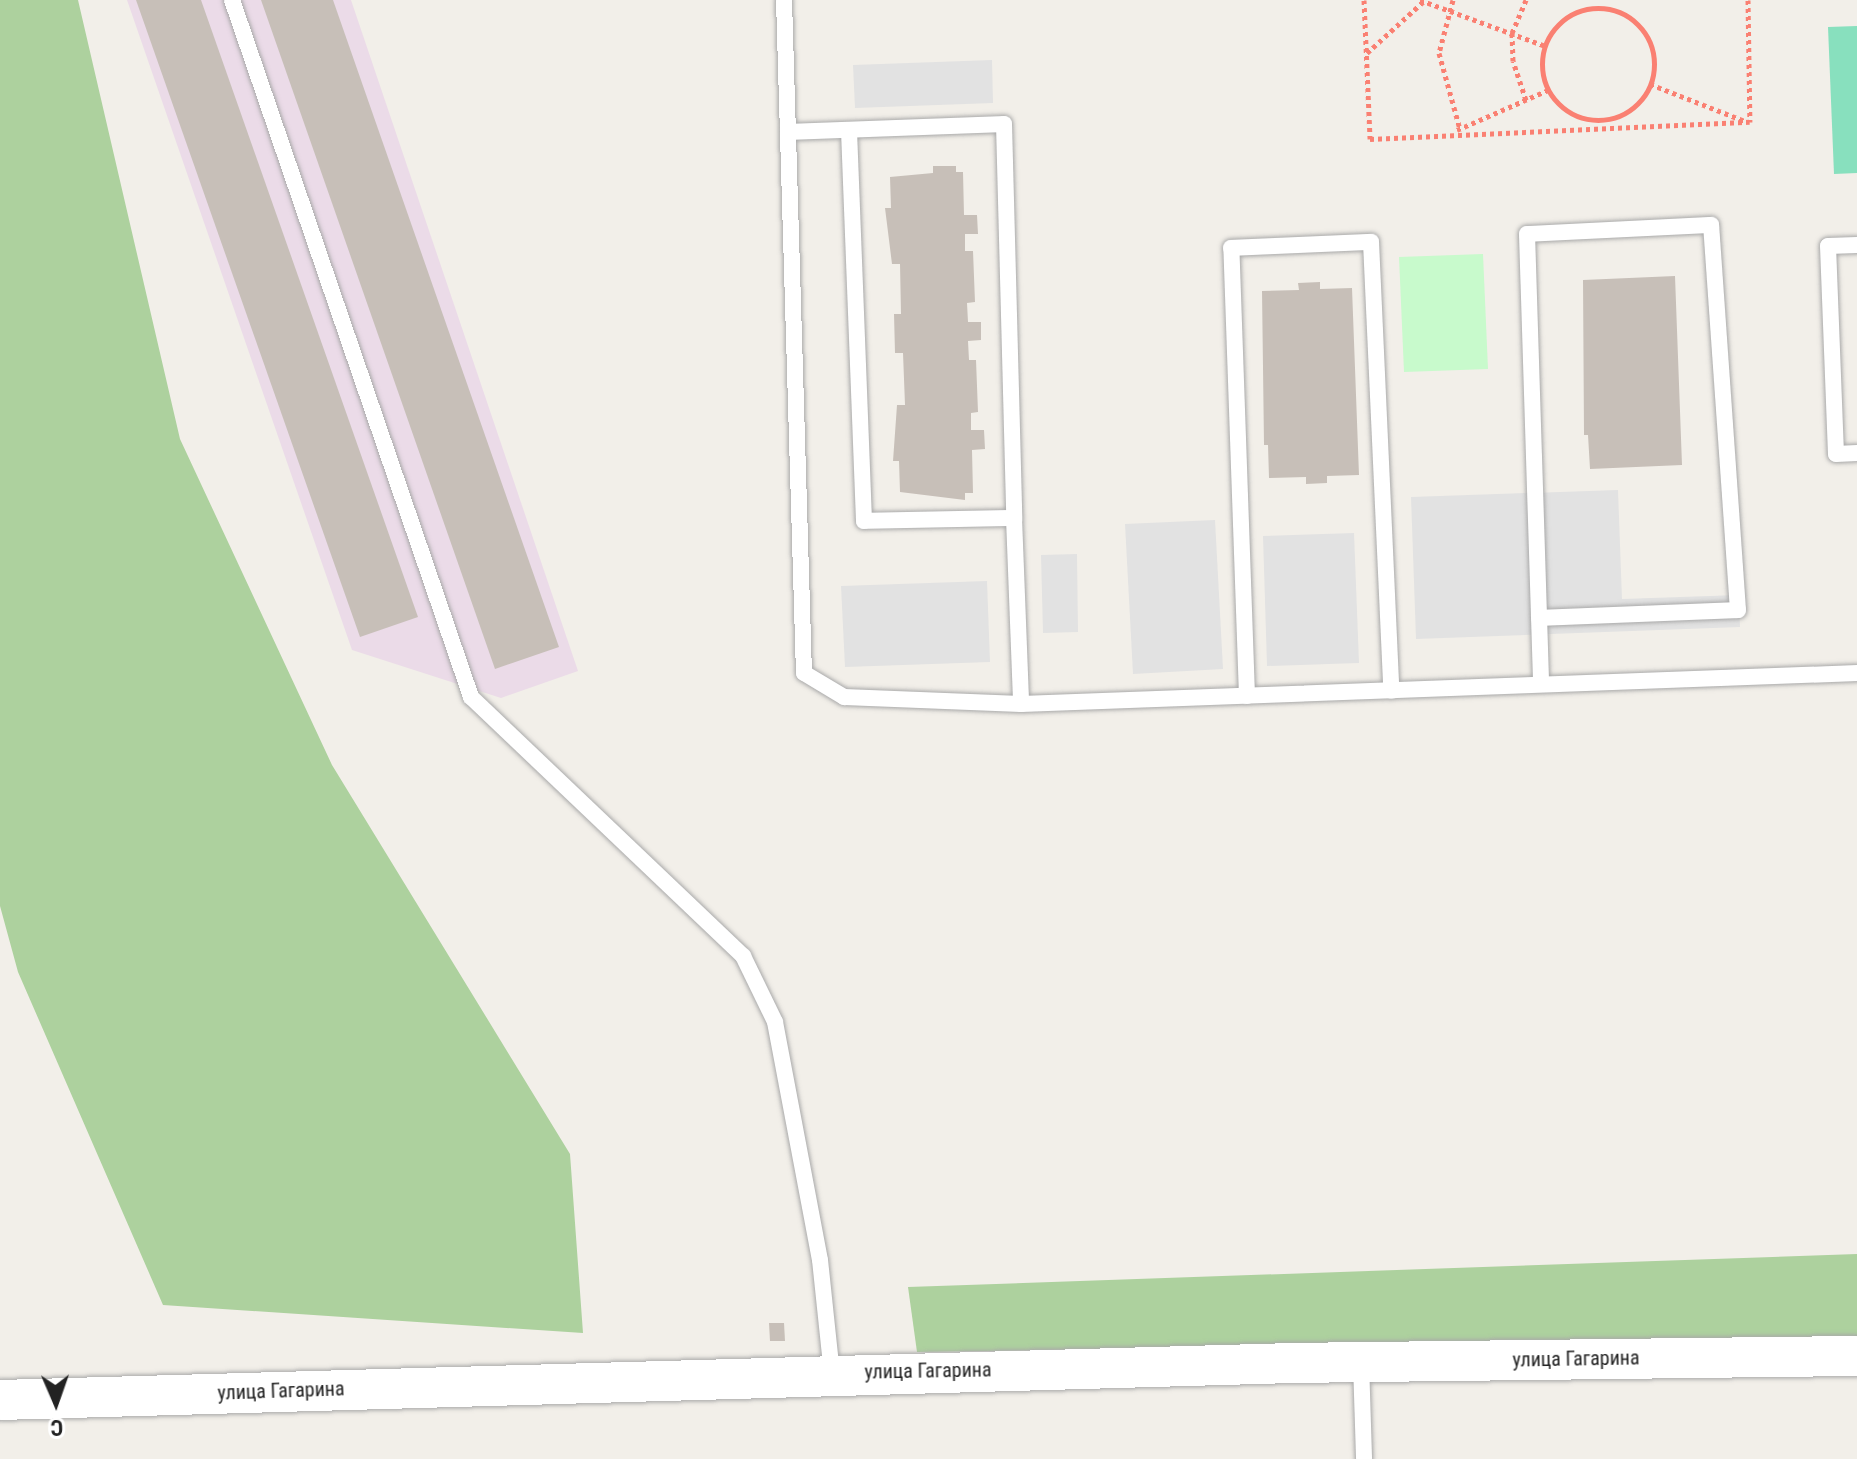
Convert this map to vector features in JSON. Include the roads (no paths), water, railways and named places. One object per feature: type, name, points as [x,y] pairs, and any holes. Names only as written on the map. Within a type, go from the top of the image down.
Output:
[{"type":"street","name":"улица Гагарина","points":[[0,1400],[832,1374],[1361,1362],[1857,1356]]},
{"type":"lane","points":[[232,0],[471,697],[743,956],[775,1022],[820,1260],[832,1374]]},
{"type":"lane","points":[[784,0],[804,673],[844,697],[1021,704],[1391,691],[1541,682],[1857,673]]},
{"type":"lane","points":[[788,132],[1004,124],[1021,704]]},
{"type":"lane","points":[[849,130],[864,521],[1014,518]]},
{"type":"lane","points":[[1539,618],[1738,610],[1711,225],[1527,234],[1539,618],[1541,682]]},
{"type":"lane","points":[[1247,696],[1231,248],[1371,242],[1391,691]]},
{"type":"lane","points":[[1857,245],[1828,246],[1836,454],[1857,453]]},
{"type":"lane","points":[[1361,1362],[1364,1459]]}]
